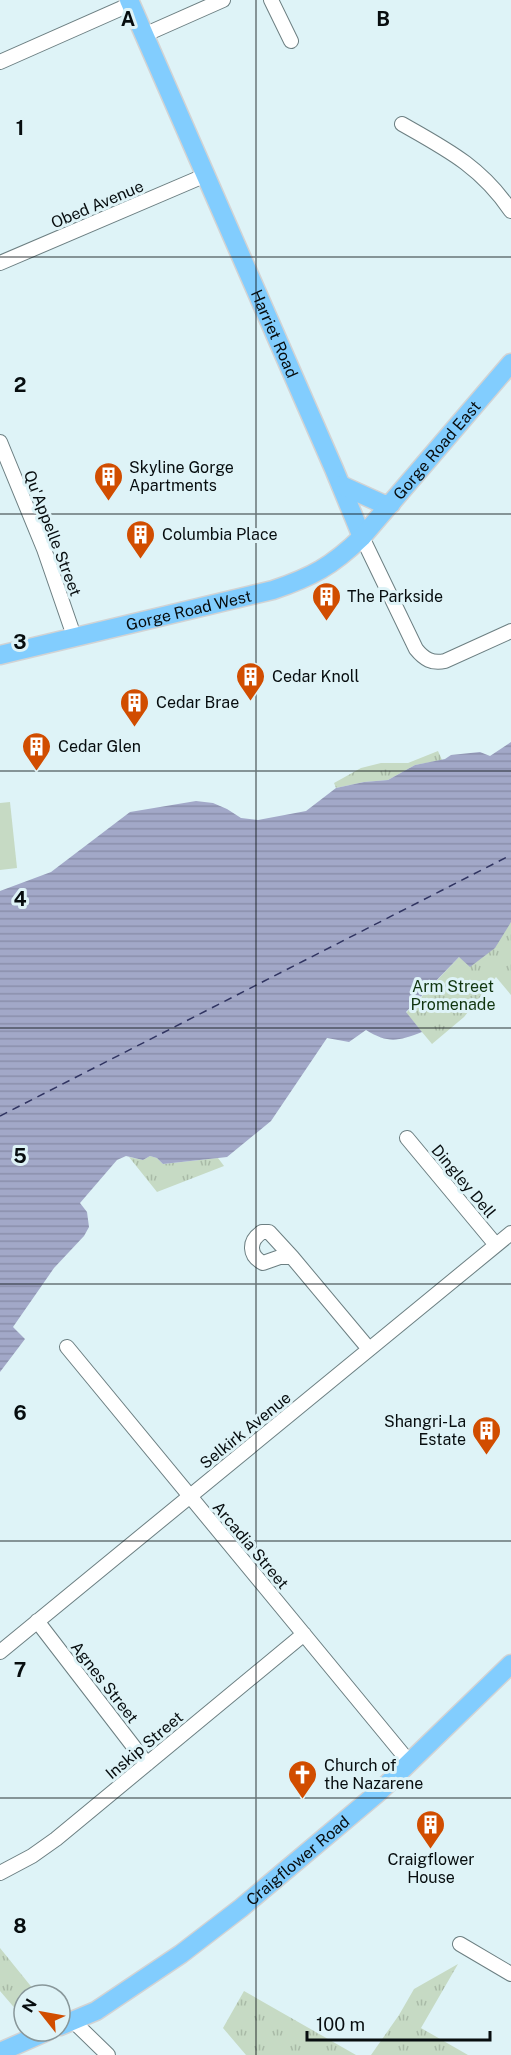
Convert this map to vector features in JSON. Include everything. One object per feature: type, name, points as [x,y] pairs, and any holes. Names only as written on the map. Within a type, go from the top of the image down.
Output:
[{"type":"main road","name":"Harriet Road","points":[[130,2],[341,484],[362,537]]},
{"type":"main road","name":"Gorge Road East","points":[[362,537],[511,363]]},
{"type":"main road","points":[[341,484],[383,504],[391,504]]},
{"type":"main road","name":"Gorge Road West","points":[[0,655],[273,590],[303,580],[324,569],[362,537]]},
{"type":"main road","name":"Craigflower Road","points":[[72,2022],[96,2011],[211,1931],[380,1791],[511,1664]]},
{"type":"main road","points":[[0,2052],[21,2043]]},
{"type":"street","points":[[144,35],[223,0]]},
{"type":"street","points":[[271,0],[291,41]]},
{"type":"street","points":[[0,62],[130,2]]},
{"type":"street","points":[[402,124],[467,162],[496,190],[511,211]]},
{"type":"street","name":"Obed Avenue","points":[[0,263],[206,175]]},
{"type":"street","name":"Qu'Appelle Street","points":[[0,442],[44,549],[74,636]]},
{"type":"street","name":"Harriet Road","points":[[362,537],[422,657],[437,663],[445,661],[511,631]]},
{"type":"street","name":"Dingley Dell","points":[[407,1138],[495,1245]]},
{"type":"street","name":"Selkirk Avenue","points":[[0,1652],[511,1233]]},
{"type":"street","points":[[292,1257],[369,1349]]},
{"type":"street","name":"Arcadia Street","points":[[67,1347],[410,1763]]},
{"type":"street","name":"Agnes Street","points":[[37,1621],[147,1764]]},
{"type":"street","name":"Inskip Street","points":[[0,1873],[32,1856],[56,1839],[304,1634]]},
{"type":"street","points":[[460,1944],[511,1974]]},
{"type":"street","points":[[72,2028],[108,2055]]},
{"type":"green space","points":[[438,751],[442,760],[415,765],[388,780],[336,788],[334,783],[361,768],[381,763],[408,763]]},
{"type":"green space","points":[[10,802],[17,868],[0,870],[0,803]]},
{"type":"green space","name":"Arm Street Promenade","points":[[511,922],[511,995],[496,977],[464,1017],[432,1044],[406,1013],[459,957]]},
{"type":"green space","points":[[150,1156],[157,1158],[163,1164],[218,1158],[224,1166],[157,1192],[129,1157],[143,1160]]},
{"type":"green space","points":[[0,1948],[28,1983],[12,1983],[12,2005],[0,1991]]},
{"type":"green space","points":[[458,1964],[421,2028],[468,2055],[371,2055],[414,1989]]},
{"type":"green space","points":[[244,1991],[356,2055],[246,2055],[223,2028]]},
{"type":"water","points":[[511,742],[511,922],[495,948],[470,967],[459,957],[406,1012],[422,1032],[394,1040],[366,1030],[349,1042],[327,1038],[271,1121],[227,1157],[163,1164],[157,1158],[150,1156],[143,1160],[126,1156],[117,1160],[80,1203],[87,1212],[89,1227],[84,1236],[54,1268],[13,1327],[25,1339],[0,1372],[0,891],[51,872],[130,812],[196,801],[213,803],[241,818],[258,820],[306,811],[336,788],[388,780],[415,765],[445,759],[451,755],[480,752],[490,756]]},
{"type":"ferry route","points":[[0,1116],[511,855]]},
{"type":"place","name":"Skyline Gorge Apartments","points":[[108,502]]},
{"type":"place","name":"Columbia Place","points":[[141,560]]},
{"type":"place","name":"The Parkside","points":[[326,622]]},
{"type":"place","name":"Cedar Knoll","points":[[251,702]]},
{"type":"place","name":"Cedar Brae","points":[[135,728]]},
{"type":"place","name":"Cedar Glen","points":[[37,772]]},
{"type":"place","name":"Shangri-La Estate","points":[[487,1456]]},
{"type":"place","name":"Church of the Nazarene","points":[[303,1800]]},
{"type":"place","name":"Craigflower House","points":[[431,1850]]}]
